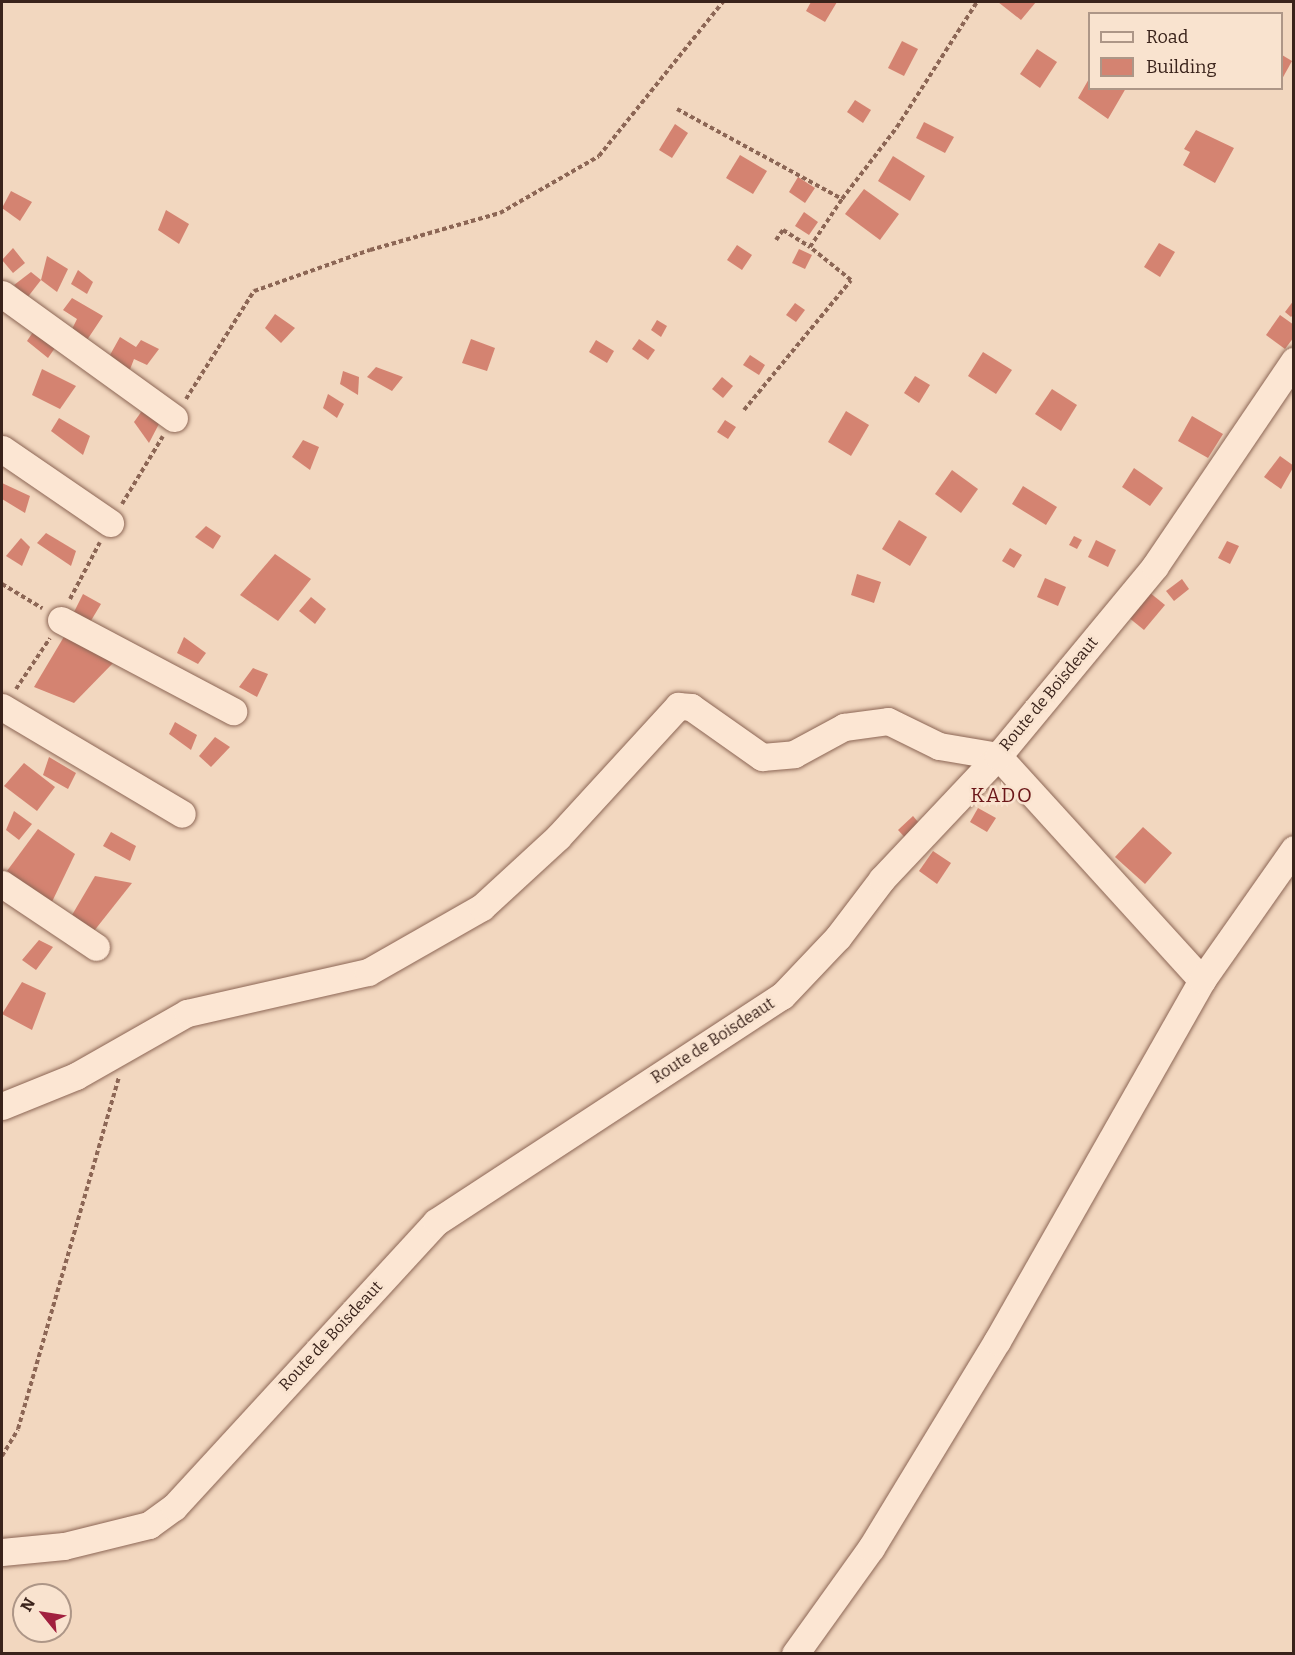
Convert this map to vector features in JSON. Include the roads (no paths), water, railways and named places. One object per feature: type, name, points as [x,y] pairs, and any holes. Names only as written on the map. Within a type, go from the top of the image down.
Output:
[{"type":"street","points":[[2,294],[174,418]]},
{"type":"street","name":"Route de Boisdeaut","points":[[2,1552],[64,1546],[149,1525],[174,1507],[436,1222],[782,996],[838,937],[882,879],[998,756],[1155,566],[1293,361]]},
{"type":"street","points":[[2,449],[110,523]]},
{"type":"street","points":[[60,619],[233,711]]},
{"type":"street","points":[[8,699],[182,814]]},
{"type":"street","points":[[2,1106],[76,1076],[187,1013],[368,972],[482,907],[558,837],[678,706],[691,707],[762,757],[794,754],[844,727],[888,721],[939,746],[998,756],[1202,980]]},
{"type":"street","points":[[795,1653],[871,1548],[973,1380],[1202,980],[1293,849]]},
{"type":"street","points":[[2,884],[96,947]]},
{"type":"district","name":"KADO","points":[[1002,795]]}]
